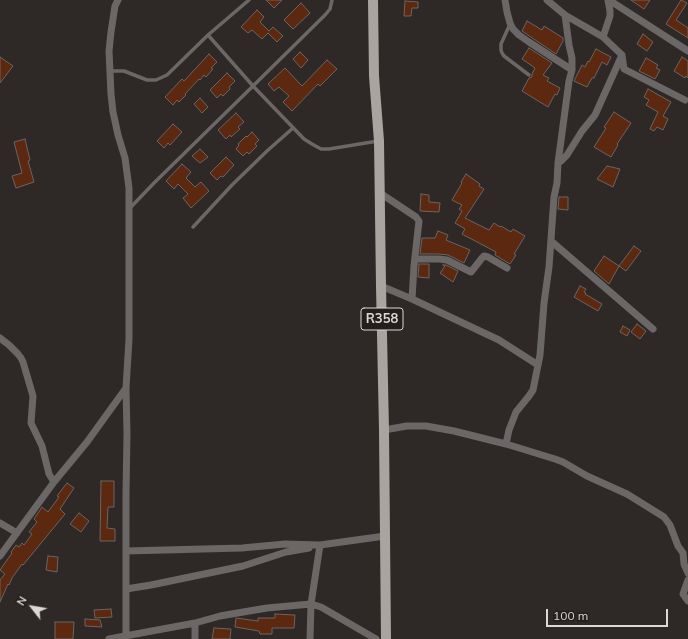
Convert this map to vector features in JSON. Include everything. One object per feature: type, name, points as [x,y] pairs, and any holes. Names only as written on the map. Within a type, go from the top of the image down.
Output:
[{"type":"main road","name":"R358","points":[[373,0],[374,76],[379,141],[386,639]]},
{"type":"street","points":[[118,0],[115,6],[109,52],[110,94],[118,135],[125,158],[130,209],[129,339],[126,388],[126,636]]},
{"type":"street","points":[[505,0],[510,23],[513,29],[519,35],[572,70]]},
{"type":"street","points":[[547,0],[565,15],[603,37],[622,55],[624,69],[685,100]]},
{"type":"street","points":[[603,37],[610,16],[609,0]]},
{"type":"street","points":[[609,0],[688,51]]},
{"type":"street","points":[[506,444],[509,430],[516,412],[533,390],[540,355],[554,197],[569,81],[572,70],[572,58],[565,15]]},
{"type":"street","points":[[558,163],[567,155],[582,131],[595,115],[622,55]]},
{"type":"street","points":[[380,193],[416,217],[419,221],[412,299]]},
{"type":"street","points":[[551,241],[653,329]]},
{"type":"street","points":[[415,258],[447,260],[471,272],[484,256],[507,268]]},
{"type":"street","points":[[381,286],[499,340],[538,365]]},
{"type":"street","points":[[0,338],[18,354],[23,362],[33,396],[31,423],[42,446],[49,474],[54,482]]},
{"type":"street","points":[[0,556],[126,388]]},
{"type":"street","points":[[384,430],[407,426],[426,426],[454,431],[506,444],[562,462],[587,476],[627,494],[664,517],[670,525],[678,546],[683,553],[684,564],[688,573]]},
{"type":"street","points":[[0,523],[17,533]]},
{"type":"street","points":[[126,589],[243,566],[286,552],[320,545],[385,536]]},
{"type":"street","points":[[126,551],[242,548],[285,544],[320,545]]},
{"type":"street","points":[[310,639],[311,604],[320,545]]},
{"type":"street","points":[[688,580],[683,594],[688,601]]},
{"type":"street","points":[[109,639],[195,623],[220,616],[267,608],[311,604],[321,607],[376,639]]},
{"type":"street","points":[[195,623],[195,639]]},
{"type":"lane","points":[[110,71],[124,71],[147,80],[156,80],[167,75],[208,35],[249,0]]},
{"type":"lane","points":[[130,209],[154,183],[325,15],[330,9],[332,0]]},
{"type":"lane","points":[[510,23],[501,44],[502,53],[529,75]]},
{"type":"lane","points":[[208,35],[293,128],[304,139],[312,144],[321,149],[330,150],[379,141]]},
{"type":"lane","points":[[193,227],[237,180],[293,128]]},
{"type":"building","points":[[266,0],[282,0],[274,8]]},
{"type":"building","points":[[631,0],[650,0],[644,9]]},
{"type":"building","points":[[681,0],[687,3],[676,20],[688,28],[688,38],[666,24]]},
{"type":"building","points":[[405,1],[418,2],[418,8],[412,8],[411,16],[404,16]]},
{"type":"building","points":[[301,3],[310,13],[293,29],[284,20]]},
{"type":"building","points":[[257,10],[264,17],[260,22],[269,31],[273,27],[283,36],[277,42],[268,33],[262,39],[252,30],[248,33],[241,27]]},
{"type":"building","points":[[527,21],[542,30],[544,26],[563,38],[563,41],[556,54],[522,31]]},
{"type":"building","points":[[643,34],[653,42],[647,51],[637,44]]},
{"type":"building","points":[[529,48],[552,63],[543,75],[549,78],[547,81],[560,88],[557,95],[555,94],[548,107],[522,91],[529,78],[532,77],[535,68],[522,59]]},
{"type":"building","points":[[596,49],[611,57],[607,65],[602,62],[594,78],[592,78],[587,87],[574,81],[582,65],[585,67]]},
{"type":"building","points":[[300,52],[308,60],[301,68],[293,59]]},
{"type":"building","points":[[209,54],[217,62],[211,68],[213,69],[206,77],[204,75],[200,80],[199,79],[179,102],[177,100],[173,105],[165,97],[182,79],[184,81]]},
{"type":"building","points":[[0,57],[13,66],[0,83]]},
{"type":"building","points":[[682,57],[688,61],[688,78],[686,76],[685,78],[674,71]]},
{"type":"building","points":[[646,58],[658,65],[656,68],[660,70],[655,79],[639,71]]},
{"type":"building","points":[[327,60],[337,69],[320,86],[318,84],[292,111],[283,102],[289,96],[279,87],[274,91],[268,84],[285,68],[302,86]]},
{"type":"building","points":[[227,73],[235,81],[223,96],[221,94],[217,98],[210,90]]},
{"type":"building","points":[[648,89],[671,102],[663,116],[668,119],[663,130],[657,127],[654,131],[650,129],[658,112],[646,105],[649,100],[644,97]]},
{"type":"building","points":[[200,98],[208,107],[202,113],[194,104]]},
{"type":"building","points":[[614,112],[631,123],[617,144],[618,145],[611,157],[594,147],[606,128],[604,127]]},
{"type":"building","points":[[236,113],[244,122],[238,127],[240,129],[231,137],[230,135],[226,139],[218,130]]},
{"type":"building","points":[[173,124],[182,132],[170,145],[168,143],[164,148],[157,141]]},
{"type":"building","points":[[252,132],[259,140],[255,144],[257,146],[249,154],[247,152],[243,156],[236,149],[239,145],[238,144]]},
{"type":"building","points":[[25,139],[30,160],[28,161],[34,182],[16,188],[12,176],[22,173],[14,142]]},
{"type":"building","points":[[200,149],[208,157],[200,163],[192,156]]},
{"type":"building","points":[[226,157],[234,165],[223,177],[221,176],[217,180],[210,173]]},
{"type":"building","points":[[182,164],[191,172],[186,178],[195,187],[201,182],[209,191],[191,208],[183,198],[188,194],[178,184],[174,189],[166,181]]},
{"type":"building","points":[[607,166],[620,169],[613,187],[597,179]]},
{"type":"building","points":[[466,174],[480,184],[479,186],[484,189],[465,218],[489,230],[494,223],[511,232],[513,229],[525,236],[510,264],[495,255],[496,252],[462,234],[465,229],[455,223],[462,211],[459,209],[462,205],[452,200]]},
{"type":"building","points":[[421,194],[429,195],[429,202],[440,203],[439,212],[420,211]]},
{"type":"building","points":[[559,197],[568,197],[568,210],[558,209]]},
{"type":"building","points":[[438,231],[448,235],[446,240],[470,250],[464,263],[448,255],[420,254],[422,238],[435,238]]},
{"type":"building","points":[[634,246],[641,251],[626,271],[619,266]]},
{"type":"building","points":[[604,256],[619,266],[609,284],[594,271]]},
{"type":"building","points":[[419,264],[429,264],[429,278],[418,277]]},
{"type":"building","points":[[443,265],[458,271],[453,282],[440,273],[445,266]]},
{"type":"building","points":[[580,286],[586,289],[584,292],[586,293],[585,294],[602,304],[598,311],[574,297]]},
{"type":"building","points":[[637,324],[646,331],[640,339],[631,332]]},
{"type":"building","points":[[623,326],[630,330],[627,336],[620,332]]},
{"type":"building","points":[[101,481],[114,481],[114,507],[108,507],[107,528],[115,529],[115,541],[100,541]]},
{"type":"building","points":[[67,483],[74,488],[60,509],[65,514],[23,565],[22,564],[9,585],[8,584],[0,602],[0,580],[5,574],[0,570],[16,545],[19,547],[22,543],[24,545],[32,534],[29,532],[37,522],[34,519],[42,507],[48,512],[59,497],[57,496]]},
{"type":"building","points":[[79,513],[89,521],[81,532],[70,524]]},
{"type":"building","points":[[48,556],[58,557],[57,572],[46,570]]},
{"type":"building","points":[[111,609],[112,617],[95,618],[94,610]]},
{"type":"building","points":[[275,614],[295,615],[294,628],[272,628],[272,634],[260,634],[259,631],[235,627],[236,618],[258,621],[258,618],[275,618]]},
{"type":"building","points":[[85,619],[100,620],[102,627],[85,626]]},
{"type":"building","points":[[55,622],[74,622],[73,639],[55,639]]},
{"type":"building","points":[[214,628],[231,629],[230,639],[212,639]]}]
